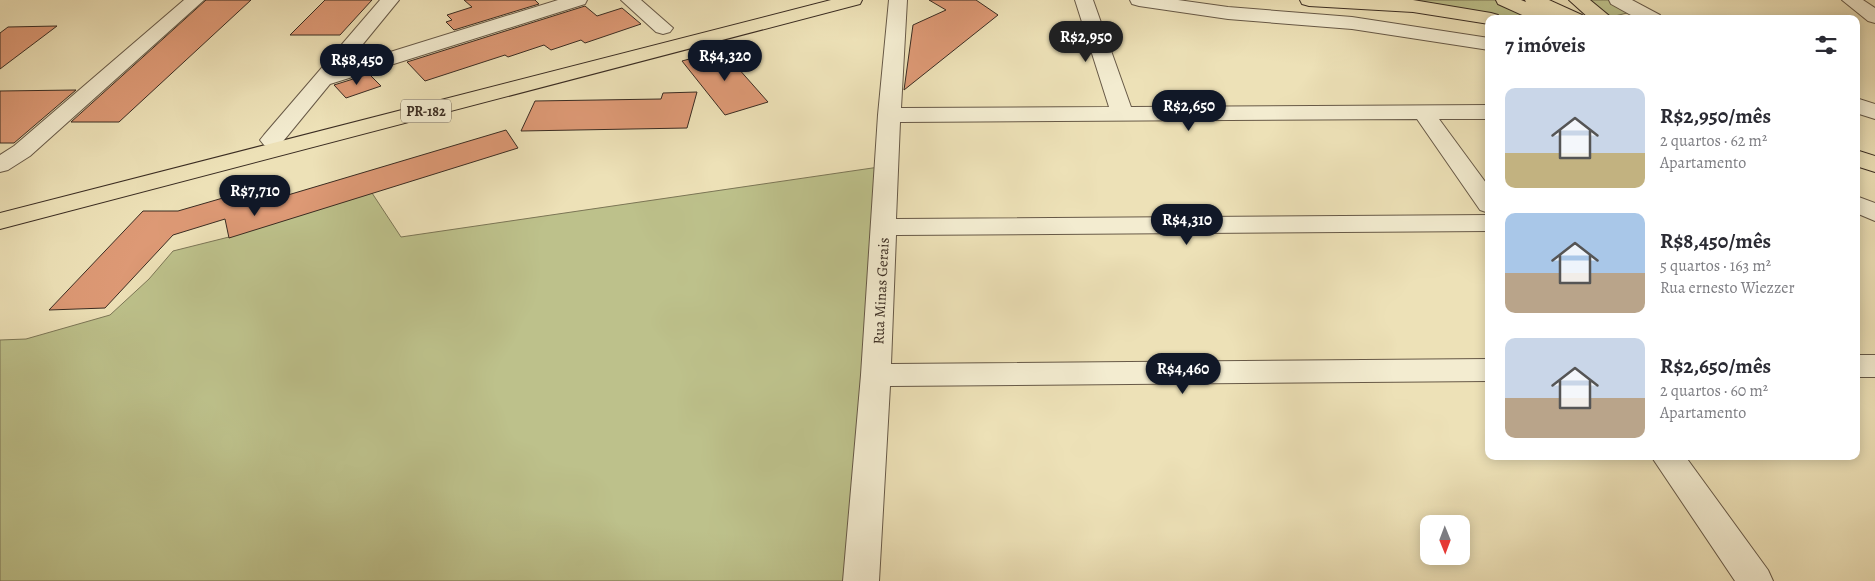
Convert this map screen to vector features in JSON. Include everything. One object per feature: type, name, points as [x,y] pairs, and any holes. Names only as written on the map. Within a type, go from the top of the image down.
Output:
[{"type":"main road","name":"PR-182","points":[[0,209],[822,0]]},
{"type":"main road","name":"PR-182","points":[[0,221],[853,0]]},
{"type":"main road","points":[[1309,0],[1413,6],[1485,18]]},
{"type":"main road","points":[[1505,0],[1539,15]]},
{"type":"main road","points":[[1534,0],[1566,15]]},
{"type":"main road","points":[[1578,0],[1598,15]]},
{"type":"main road","points":[[637,47],[663,28],[682,29],[732,23]]},
{"type":"main road","points":[[1860,148],[1875,154]]},
{"type":"main road","points":[[1860,158],[1875,165]]},
{"type":"street","points":[[0,166],[22,151],[195,0]]},
{"type":"street","points":[[272,140],[326,79],[390,0]]},
{"type":"street","points":[[326,79],[578,0]]},
{"type":"street","points":[[630,0],[663,28]]},
{"type":"street","name":"Rua Minas Gerais","points":[[861,581],[876,375],[882,241],[885,227],[889,115],[898,0]]},
{"type":"street","points":[[1084,0],[1122,114]]},
{"type":"street","points":[[1139,0],[1228,13],[1352,23],[1485,43]]},
{"type":"street","points":[[1618,0],[1646,15]]},
{"type":"street","points":[[1851,0],[1875,17]]},
{"type":"street","points":[[1860,106],[1875,112]]},
{"type":"street","points":[[1423,112],[1485,199]]},
{"type":"street","points":[[889,115],[1485,112]]},
{"type":"street","points":[[1860,206],[1875,213]]},
{"type":"street","points":[[1860,221],[1875,221]]},
{"type":"street","points":[[885,227],[1485,223]]},
{"type":"street","points":[[1860,366],[1875,366]]},
{"type":"street","points":[[876,375],[1485,370]]},
{"type":"street","points":[[1670,460],[1755,581]]},
{"type":"green space","points":[[1319,0],[1503,0],[1537,15],[1485,15],[1485,18]]},
{"type":"green space","points":[[1584,0],[1616,0],[1631,12],[1619,15],[1603,15]]},
{"type":"green space","points":[[886,166],[849,581],[0,581],[0,340],[26,339],[110,315],[149,279],[173,251],[229,237],[372,193],[401,237]]},
{"type":"building","points":[[206,0],[251,0],[119,122],[71,122]]},
{"type":"building","points":[[325,0],[372,0],[340,35],[290,35]]},
{"type":"building","points":[[464,0],[535,0],[539,4],[454,30],[446,22],[452,20],[447,15],[472,7]]},
{"type":"building","points":[[929,0],[976,0],[998,15],[904,90],[913,25],[946,10]]},
{"type":"building","points":[[585,6],[597,16],[622,8],[641,24],[585,43],[581,40],[551,50],[544,45],[508,57],[505,55],[425,81],[407,62]]},
{"type":"building","points":[[57,26],[0,69],[0,33],[8,27]]},
{"type":"building","points":[[722,50],[768,102],[725,115],[682,61]]},
{"type":"building","points":[[369,74],[381,86],[346,98],[334,85]]},
{"type":"building","points":[[76,90],[14,143],[0,143],[0,91]]},
{"type":"building","points":[[697,92],[687,128],[521,131],[535,101],[661,99],[663,93]]},
{"type":"building","points":[[506,130],[518,148],[229,238],[225,219],[173,235],[105,308],[49,310],[143,211],[178,211],[247,191],[251,206]]}]
